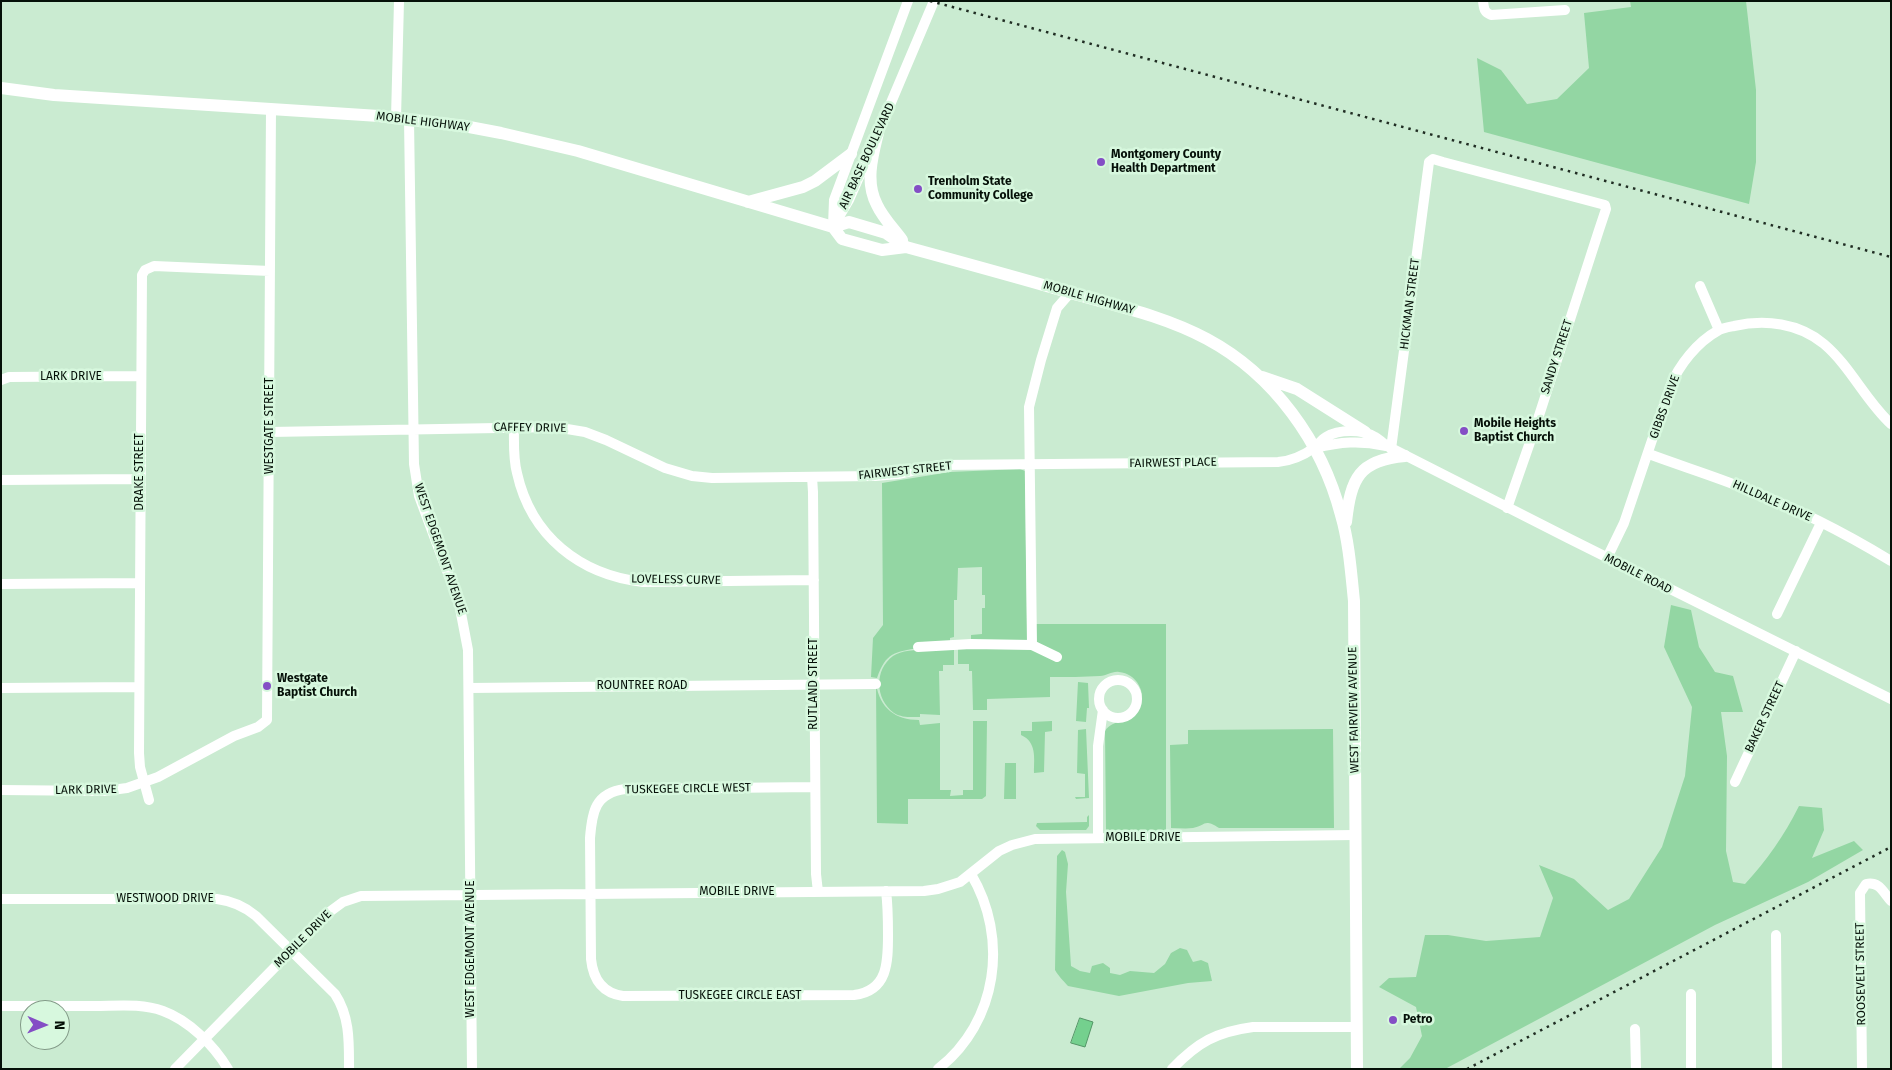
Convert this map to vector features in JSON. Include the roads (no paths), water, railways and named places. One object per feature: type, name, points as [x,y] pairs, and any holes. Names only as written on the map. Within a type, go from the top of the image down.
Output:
[{"type":"main road","name":"MOBILE HIGHWAY","points":[[1,88],[54,95],[403,118],[464,126],[540,141],[621,163],[833,227],[848,222],[886,234],[906,246],[1148,314],[1189,330],[1231,353],[1259,376]]},
{"type":"main road","points":[[878,133],[870,162],[872,192],[877,205],[906,246]]},
{"type":"main road","points":[[748,202],[815,181],[851,154]]},
{"type":"main road","name":"MOBILE HIGHWAY","points":[[833,227],[842,239],[882,250],[906,246]]},
{"type":"main road","points":[[1259,376],[1297,389],[1365,432]]},
{"type":"main road","name":"WEST FAIRVIEW AVENUE","points":[[1259,376],[1276,393],[1300,425],[1314,448],[1335,494],[1345,532],[1351,567],[1354,601],[1357,1069]]},
{"type":"main road","points":[[1345,532],[1348,502],[1359,475],[1365,468],[1378,460],[1405,456]]},
{"type":"street","name":"WEST EDGEMONT AVENUE","points":[[399,1],[403,118],[411,215],[412,430],[414,464],[419,496],[454,588],[463,618],[468,650],[472,1069]]},
{"type":"street","name":"AIR BASE BOULEVARD","points":[[833,227],[834,200],[908,1]]},
{"type":"street","name":"AIR BASE BOULEVARD","points":[[833,227],[849,200],[934,1]]},
{"type":"street","points":[[1483,1],[1486,13],[1491,15],[1565,10]]},
{"type":"street","name":"WESTGATE STREET","points":[[248,731],[262,725],[268,717],[271,109]]},
{"type":"street","name":"SANDY STREET","points":[[1431,160],[1606,207],[1535,428],[1507,508]]},
{"type":"street","name":"HICKMAN STREET","points":[[1389,447],[1431,160]]},
{"type":"street","name":"DRAKE STREET","points":[[149,800],[139,753],[141,281],[146,270],[154,266],[270,271]]},
{"type":"street","points":[[1700,286],[1719,330]]},
{"type":"street","points":[[1032,645],[1029,403],[1057,308],[1070,293]]},
{"type":"street","name":"GIBBS DRIVE","points":[[1607,558],[1624,523],[1676,372],[1691,353],[1719,330],[1749,323],[1771,323],[1791,326],[1814,336],[1839,358],[1872,404],[1891,424]]},
{"type":"street","name":"LARK DRIVE","points":[[1,380],[9,377],[140,376]]},
{"type":"street","name":"LOVELESS CURVE","points":[[514,427],[514,454],[517,473],[532,513],[554,542],[572,557],[590,568],[617,578],[643,582],[814,580]]},
{"type":"street","name":"CAFFEY DRIVE","points":[[270,432],[555,427],[585,432],[665,468],[692,476],[712,478],[812,477]]},
{"type":"street","points":[[1314,448],[1325,437],[1333,434],[1352,431],[1365,432]]},
{"type":"street","name":"MOBILE ROAD","points":[[1365,432],[1405,456],[1507,508],[1891,699]]},
{"type":"street","name":"MOBILE ROAD","points":[[1314,448],[1344,442],[1362,442],[1389,447]]},
{"type":"street","name":"FAIRWEST PLACE","points":[[1029,465],[1278,462],[1295,458],[1314,448]]},
{"type":"street","name":"HILLDALE DRIVE","points":[[1649,454],[1748,489],[1821,523],[1891,561]]},
{"type":"street","name":"FAIRWEST STREET","points":[[812,477],[898,474],[939,465],[1029,465]]},
{"type":"street","name":"RUTLAND STREET","points":[[812,477],[816,874],[818,892]]},
{"type":"street","points":[[1,480],[140,480]]},
{"type":"street","points":[[1776,614],[1821,523]]},
{"type":"street","points":[[1,584],[139,583]]},
{"type":"street","points":[[918,647],[971,644],[1032,645],[1057,657]]},
{"type":"street","name":"BAKER STREET","points":[[1735,782],[1796,651]]},
{"type":"street","name":"ROUNTREE ROAD","points":[[469,688],[876,684]]},
{"type":"street","points":[[1,688],[139,687]]},
{"type":"street","points":[[1098,838],[1098,746],[1103,710]]},
{"type":"street","name":"LARK DRIVE","points":[[1,790],[104,791],[126,788],[158,777],[234,736],[248,731]]},
{"type":"street","name":"TUSKEGEE CIRCLE WEST","points":[[591,894],[591,818],[597,804],[609,793],[625,789],[815,787]]},
{"type":"street","name":"MOBILE DRIVE","points":[[175,1069],[334,907],[353,898],[369,895],[818,892],[938,889],[960,882],[999,851],[1023,842],[1047,838],[1355,836]]},
{"type":"street","points":[[938,1069],[954,1055],[971,1032],[984,1006],[991,980],[994,953],[991,924],[983,898],[971,874]]},
{"type":"street","name":"ROOSEVELT STREET","points":[[1862,1069],[1860,893],[1862,888],[1868,883],[1878,885],[1891,901]]},
{"type":"street","name":"TUSKEGEE CIRCLE EAST","points":[[591,894],[592,968],[600,985],[610,993],[634,997],[854,995],[871,990],[886,971],[888,950],[886,891]]},
{"type":"street","name":"WESTWOOD DRIVE","points":[[1,898],[225,900],[249,910],[330,988],[340,1002],[348,1024],[349,1069]]},
{"type":"street","points":[[1776,935],[1777,1069]]},
{"type":"street","points":[[1690,994],[1691,1069]]},
{"type":"street","points":[[1,1006],[146,1007],[161,1010],[177,1018],[204,1040],[228,1069]]},
{"type":"street","points":[[1172,1069],[1200,1044],[1219,1034],[1238,1029],[1253,1027],[1356,1027]]},
{"type":"street","points":[[1635,1029],[1636,1069]]},
{"type":"railway","points":[[930,1],[1891,257]]},
{"type":"railway","points":[[1467,1069],[1891,847]]},
{"type":"place","name":"Montgomery County Health Department","points":[[1101,162]]},
{"type":"place","name":"Trenholm State Community College","points":[[918,189]]},
{"type":"place","name":"Mobile Heights Baptist Church","points":[[1464,431]]},
{"type":"place","name":"Westgate Baptist Church","points":[[267,686]]},
{"type":"place","name":"Petro","points":[[1393,1020]]}]
